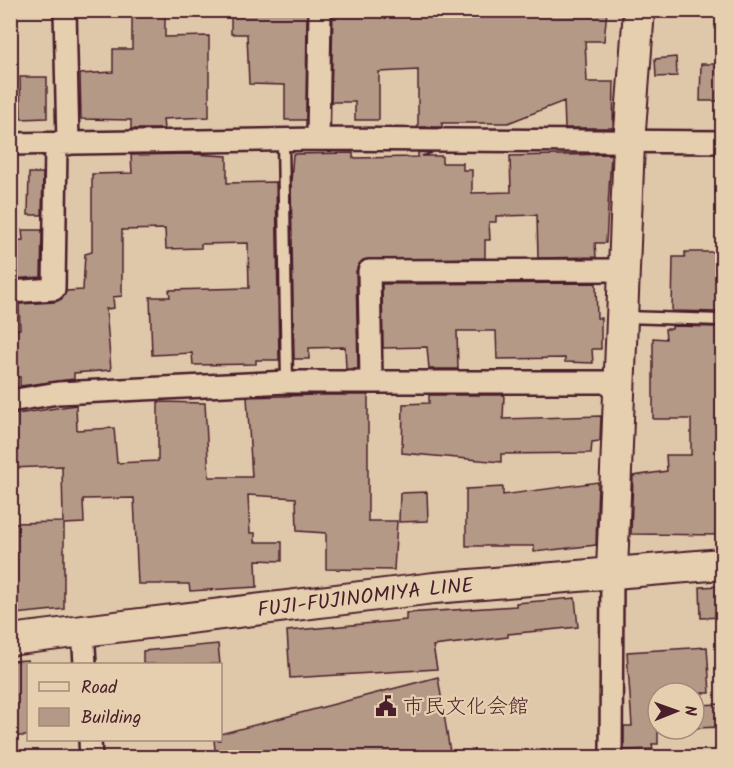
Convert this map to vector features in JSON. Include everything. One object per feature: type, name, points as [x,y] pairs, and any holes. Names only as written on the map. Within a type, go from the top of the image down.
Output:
[{"type":"main road","points":[[612,572],[629,143],[639,10]]},
{"type":"main road","name":"FUJI-FUJINOMIYA LINE","points":[[10,639],[435,588],[723,564]]},
{"type":"street","points":[[10,292],[54,289],[62,144],[65,10]]},
{"type":"street","points":[[318,139],[320,10]]},
{"type":"street","points":[[10,144],[283,139],[723,142]]},
{"type":"street","points":[[371,381],[369,271],[623,270]]},
{"type":"street","points":[[10,401],[58,393],[287,382],[620,382]]},
{"type":"street","points":[[611,758],[612,572]]},
{"type":"street","points":[[83,630],[85,663]]},
{"type":"street","points":[[90,741],[91,758]]},
{"type":"lane","points":[[283,139],[287,382]]},
{"type":"lane","points":[[622,317],[723,320]]},
{"type":"building","points":[[132,10],[165,13],[165,37],[209,36],[209,117],[163,119],[164,129],[131,129],[131,120],[81,119],[80,74],[113,72],[113,49],[132,49]]},
{"type":"building","points":[[231,10],[307,10],[306,120],[285,120],[285,85],[249,84],[247,34],[231,34]]},
{"type":"building","points":[[333,10],[382,10],[382,16],[420,16],[420,10],[510,10],[511,13],[607,10],[604,41],[585,41],[587,82],[614,82],[613,128],[565,128],[564,101],[508,123],[442,123],[442,127],[418,127],[418,70],[379,72],[379,120],[355,120],[355,102],[331,102]]},
{"type":"building","points":[[676,57],[677,76],[656,77],[655,59]]},
{"type":"building","points":[[701,64],[723,64],[723,101],[700,101]]},
{"type":"building","points":[[20,77],[47,77],[47,118],[21,119]]},
{"type":"building","points":[[418,152],[432,153],[422,156],[442,156],[442,163],[463,163],[463,170],[472,170],[472,193],[511,192],[510,156],[611,154],[606,243],[595,243],[596,257],[538,258],[537,215],[496,216],[496,222],[489,222],[490,240],[485,240],[485,258],[363,260],[356,271],[358,369],[346,369],[345,347],[309,348],[309,359],[294,359],[291,182],[293,154],[353,153],[353,158],[418,157]]},
{"type":"building","points":[[131,155],[227,156],[227,183],[276,182],[279,360],[256,360],[256,364],[193,365],[192,353],[152,355],[150,297],[170,297],[169,290],[249,288],[248,243],[201,244],[201,248],[166,249],[165,229],[122,230],[122,296],[113,297],[114,308],[106,309],[111,370],[74,373],[74,379],[20,386],[20,377],[10,377],[10,329],[20,329],[19,304],[55,302],[61,299],[66,291],[83,290],[85,254],[92,252],[92,174],[132,173]]},
{"type":"building","points":[[29,173],[43,173],[42,215],[28,215]]},
{"type":"building","points":[[22,230],[42,230],[41,277],[10,279],[10,266],[15,266],[15,241],[23,240]]},
{"type":"building","points":[[685,252],[723,252],[723,304],[718,304],[718,312],[672,311],[673,257],[685,257]]},
{"type":"building","points":[[596,283],[597,318],[601,318],[601,349],[592,349],[593,363],[565,362],[565,358],[497,359],[496,331],[457,331],[458,369],[429,369],[427,347],[383,348],[382,284]]},
{"type":"building","points":[[672,326],[718,327],[718,354],[723,354],[723,535],[631,534],[633,476],[667,471],[666,455],[691,455],[691,419],[653,419],[653,338],[666,339],[665,329],[672,329]]},
{"type":"building","points":[[368,395],[368,521],[397,521],[394,570],[326,569],[326,533],[297,531],[296,498],[248,495],[250,533],[255,533],[255,542],[282,542],[282,561],[256,560],[257,587],[190,591],[189,584],[138,584],[134,498],[83,499],[84,523],[64,524],[64,609],[15,614],[11,523],[63,522],[62,466],[10,468],[10,415],[76,405],[77,430],[114,428],[117,463],[158,461],[158,402],[205,403],[209,477],[252,477],[247,397]]},
{"type":"building","points":[[429,395],[504,395],[503,419],[601,416],[600,441],[592,442],[591,453],[501,454],[501,462],[402,453],[403,404],[429,403]]},
{"type":"building","points":[[598,482],[596,545],[534,552],[534,546],[466,546],[466,489],[503,487],[503,495]]},
{"type":"building","points":[[427,492],[428,521],[399,522],[400,493]]},
{"type":"building","points":[[723,586],[723,617],[701,618],[700,587]]},
{"type":"building","points":[[575,598],[578,627],[508,634],[508,637],[433,646],[437,669],[290,678],[287,631],[406,620],[406,613],[516,606],[516,603]]},
{"type":"building","points":[[218,644],[220,663],[143,663],[143,651]]},
{"type":"building","points":[[707,647],[710,693],[706,693],[706,681],[646,681],[646,741],[658,741],[658,744],[652,744],[653,749],[624,750],[624,726],[632,726],[627,652]]},
{"type":"building","points":[[28,660],[27,736],[10,736],[10,661]]},
{"type":"building","name":"市民文化会館","points":[[438,677],[451,758],[216,758],[214,741],[222,741],[222,733]]},
{"type":"building","points":[[723,704],[723,727],[706,728],[706,705]]},
{"type":"place","name":"市民文化会館","points":[[386,706]]}]
